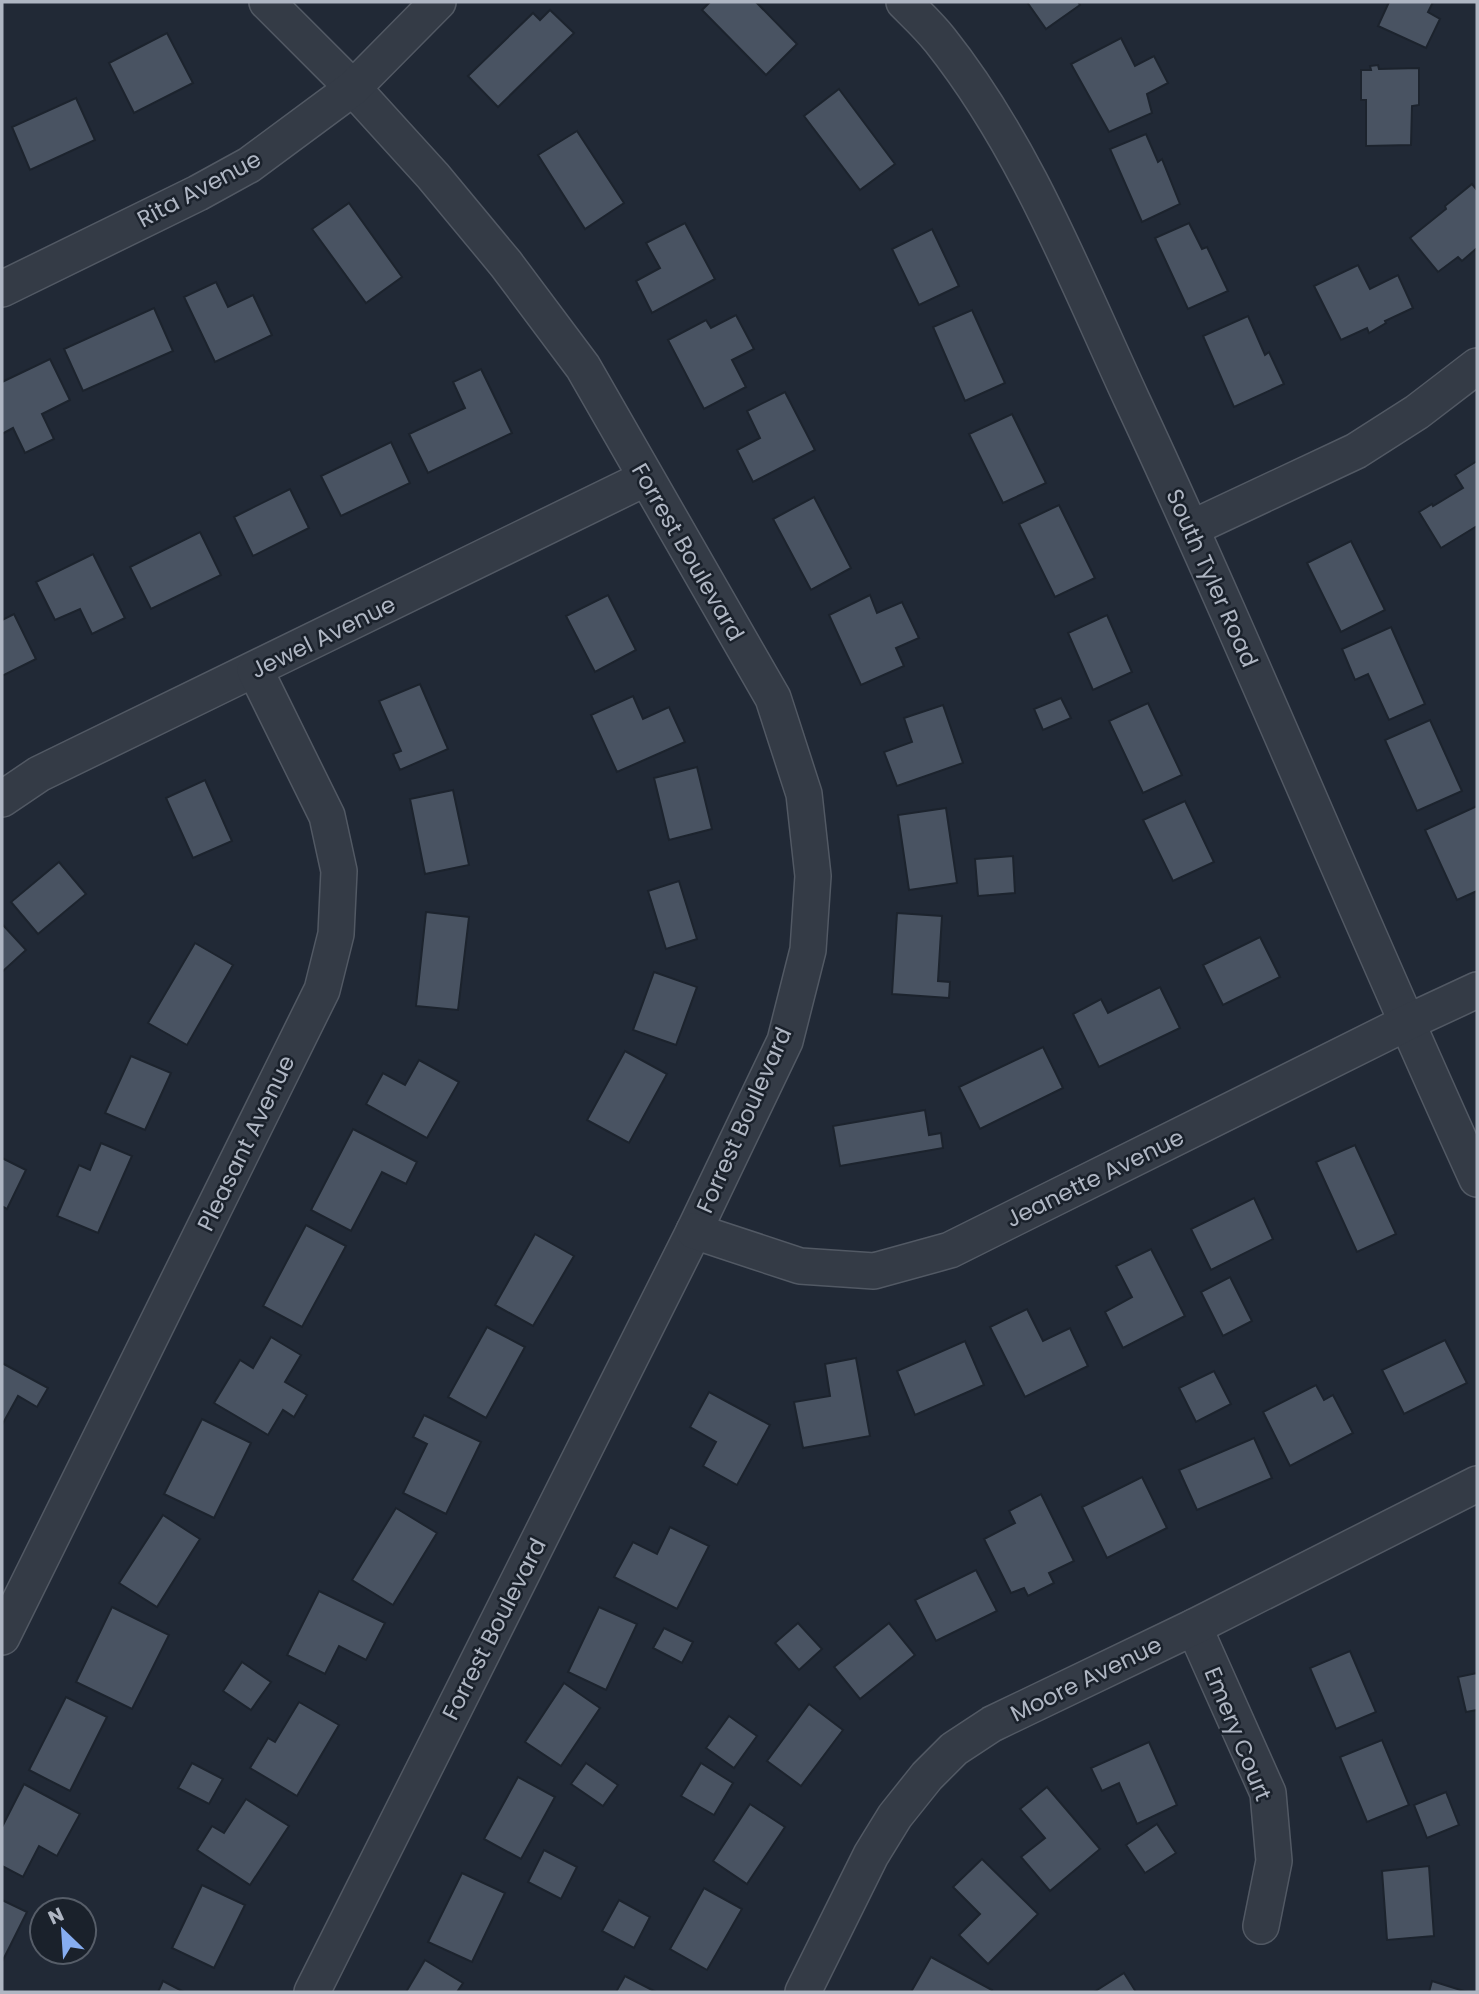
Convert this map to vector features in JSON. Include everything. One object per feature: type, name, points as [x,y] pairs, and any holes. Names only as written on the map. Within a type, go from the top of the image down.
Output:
[{"type":"street","name":"Forrest Boulevard","points":[[267,2],[353,88],[433,176],[506,264],[583,367],[773,698],[804,794],[813,876],[808,950],[785,1041],[694,1231],[312,1992]]},
{"type":"street","name":"Rita Avenue","points":[[2,289],[198,193],[249,165],[353,88],[438,2]]},
{"type":"street","name":"South Tyler Road","points":[[904,2],[938,37],[977,91],[1023,166],[1192,528],[1406,1023],[1477,1179]]},
{"type":"street","points":[[1192,528],[1356,451],[1417,412],[1477,366]]},
{"type":"street","name":"Jewel Avenue","points":[[2,799],[39,774],[646,478]]},
{"type":"street","name":"Pleasant Avenue","points":[[2,1637],[11,1596],[322,990],[335,934],[339,872],[327,816],[255,670]]},
{"type":"street","name":"Jeanette Avenue","points":[[694,1231],[800,1266],[813,1267],[874,1271],[950,1250],[1477,990]]},
{"type":"street","name":"Moore Avenue","points":[[803,1992],[871,1855],[895,1816],[927,1776],[954,1749],[992,1724],[1194,1627],[1477,1484]]},
{"type":"street","name":"Emery Court","points":[[1194,1627],[1268,1793],[1274,1861],[1262,1926]]},
{"type":"building","points":[[710,2],[756,2],[797,44],[766,75],[702,10]]},
{"type":"building","points":[[1027,2],[1078,2],[1080,5],[1046,29]]},
{"type":"building","points":[[1389,2],[1433,2],[1428,12],[1440,19],[1426,48],[1378,26]]},
{"type":"building","points":[[550,10],[574,33],[498,107],[468,76],[533,13],[540,20]]},
{"type":"building","points":[[167,33],[193,83],[134,113],[109,63]]},
{"type":"building","points":[[1121,38],[1135,66],[1154,56],[1168,83],[1147,94],[1152,113],[1109,132],[1071,64]]},
{"type":"building","points":[[1378,65],[1379,69],[1419,68],[1419,105],[1412,106],[1411,145],[1366,146],[1366,100],[1361,100],[1361,70],[1371,70],[1370,66]]},
{"type":"building","points":[[839,89],[895,164],[860,190],[804,116]]},
{"type":"building","points":[[76,98],[95,140],[30,170],[12,127]]},
{"type":"building","points":[[577,131],[624,203],[585,229],[538,155]]},
{"type":"building","points":[[1146,134],[1158,162],[1162,159],[1180,204],[1142,222],[1110,149]]},
{"type":"building","points":[[1472,184],[1477,190],[1477,248],[1462,261],[1458,257],[1438,272],[1410,238]]},
{"type":"building","points":[[349,203],[402,277],[366,303],[312,229]]},
{"type":"building","points":[[685,223],[715,279],[652,313],[636,281],[660,268],[646,243]]},
{"type":"building","points":[[1189,223],[1202,249],[1207,247],[1228,291],[1188,309],[1155,238]]},
{"type":"building","points":[[932,229],[959,286],[919,305],[892,249]]},
{"type":"building","points":[[1358,265],[1370,289],[1398,275],[1413,308],[1385,321],[1386,323],[1369,333],[1367,328],[1341,340],[1314,286]]},
{"type":"building","points":[[216,282],[228,307],[253,295],[272,335],[215,362],[184,297]]},
{"type":"building","points":[[154,308],[173,351],[83,391],[64,349]]},
{"type":"building","points":[[972,310],[1005,383],[965,401],[933,327]]},
{"type":"building","points":[[736,315],[754,349],[732,360],[746,387],[704,409],[668,340],[706,320],[711,328]]},
{"type":"building","points":[[1248,316],[1265,355],[1269,352],[1284,384],[1234,407],[1203,336]]},
{"type":"building","points":[[50,359],[70,400],[42,414],[54,439],[25,453],[13,428],[2,434],[2,382]]},
{"type":"building","points":[[481,369],[512,433],[428,473],[409,434],[465,408],[453,382]]},
{"type":"building","points":[[785,392],[815,450],[753,482],[737,450],[760,438],[747,411]]},
{"type":"building","points":[[1012,414],[1046,483],[1003,503],[969,434]]},
{"type":"building","points":[[391,442],[410,483],[341,516],[321,476]]},
{"type":"building","points":[[1477,461],[1477,526],[1441,548],[1419,512],[1463,488],[1455,475]]},
{"type":"building","points":[[290,489],[309,528],[253,556],[234,517]]},
{"type":"building","points":[[814,497],[851,568],[811,590],[773,519]]},
{"type":"building","points":[[1059,505],[1095,578],[1055,597],[1019,524]]},
{"type":"building","points":[[200,532],[221,575],[151,609],[130,567]]},
{"type":"building","points":[[1351,541],[1385,610],[1341,632],[1307,563]]},
{"type":"building","points":[[93,554],[125,618],[92,634],[80,609],[55,620],[36,582]]},
{"type":"building","points":[[608,595],[636,650],[595,672],[566,616]]},
{"type":"building","points":[[870,595],[877,613],[902,602],[919,638],[896,648],[904,666],[861,685],[829,615]]},
{"type":"building","points":[[14,614],[36,659],[2,676],[2,620]]},
{"type":"building","points":[[1107,615],[1132,672],[1093,690],[1068,633]]},
{"type":"building","points":[[1391,627],[1425,704],[1389,720],[1368,674],[1355,680],[1342,649]]},
{"type":"building","points":[[420,684],[448,749],[400,770],[393,754],[401,751],[379,701]]},
{"type":"building","points":[[633,696],[643,719],[669,707],[685,742],[617,772],[591,715]]},
{"type":"building","points":[[1061,698],[1071,718],[1043,730],[1034,709]]},
{"type":"building","points":[[1148,703],[1182,775],[1143,793],[1109,721]]},
{"type":"building","points":[[943,705],[963,763],[897,786],[884,752],[912,742],[904,718]]},
{"type":"building","points":[[1430,720],[1462,791],[1417,811],[1385,740]]},
{"type":"building","points":[[697,767],[712,829],[669,840],[654,778]]},
{"type":"building","points":[[205,780],[232,841],[193,858],[166,798]]},
{"type":"building","points":[[453,790],[469,865],[425,874],[410,799]]},
{"type":"building","points":[[1185,801],[1214,862],[1173,881],[1143,820]]},
{"type":"building","points":[[1477,806],[1477,891],[1457,900],[1425,830]]},
{"type":"building","points":[[946,808],[957,883],[909,890],[898,815]]},
{"type":"building","points":[[1013,856],[1015,893],[978,896],[975,859]]},
{"type":"building","points":[[59,862],[86,894],[38,934],[11,902]]},
{"type":"building","points":[[679,881],[697,939],[666,949],[648,891]]},
{"type":"building","points":[[426,912],[469,917],[458,1010],[416,1006]]},
{"type":"building","points":[[897,913],[942,916],[938,981],[950,982],[949,998],[892,994]]},
{"type":"building","points":[[2,924],[26,950],[2,972]]},
{"type":"building","points":[[1260,937],[1280,977],[1223,1005],[1203,965]]},
{"type":"building","points":[[195,943],[233,965],[187,1045],[148,1023]]},
{"type":"building","points":[[654,972],[697,987],[676,1045],[633,1030]]},
{"type":"building","points":[[1160,987],[1180,1028],[1099,1067],[1073,1014],[1101,999],[1108,1013]]},
{"type":"building","points":[[1043,1047],[1063,1088],[980,1129],[959,1087]]},
{"type":"building","points":[[625,1051],[667,1074],[629,1143],[587,1120]]},
{"type":"building","points":[[131,1056],[171,1073],[145,1130],[105,1113]]},
{"type":"building","points":[[419,1060],[459,1082],[427,1138],[366,1104],[383,1073],[405,1085]]},
{"type":"building","points":[[925,1110],[929,1135],[941,1133],[943,1148],[840,1166],[833,1126]]},
{"type":"building","points":[[353,1129],[417,1162],[406,1184],[382,1172],[351,1231],[311,1210]]},
{"type":"building","points":[[101,1143],[132,1156],[98,1233],[57,1216],[79,1165],[90,1170]]},
{"type":"building","points":[[1355,1145],[1396,1234],[1357,1252],[1316,1162]]},
{"type":"building","points":[[2,1158],[26,1170],[7,1209],[2,1206]]},
{"type":"building","points":[[1254,1198],[1273,1239],[1211,1270],[1191,1229]]},
{"type":"building","points":[[306,1225],[346,1246],[302,1327],[263,1306]]},
{"type":"building","points":[[535,1234],[574,1256],[533,1326],[495,1305]]},
{"type":"building","points":[[1151,1249],[1185,1316],[1123,1348],[1105,1312],[1132,1297],[1116,1266]]},
{"type":"building","points":[[1230,1277],[1252,1321],[1223,1336],[1201,1292]]},
{"type":"building","points":[[1027,1309],[1043,1341],[1070,1328],[1088,1366],[1025,1397],[990,1327]]},
{"type":"building","points":[[487,1327],[525,1347],[486,1418],[448,1397]]},
{"type":"building","points":[[271,1337],[301,1355],[285,1382],[307,1395],[294,1417],[283,1410],[268,1435],[214,1403],[240,1360],[253,1368]]},
{"type":"building","points":[[1445,1340],[1467,1383],[1404,1414],[1382,1370]]},
{"type":"building","points":[[965,1341],[984,1385],[915,1415],[897,1371]]},
{"type":"building","points":[[856,1358],[870,1436],[803,1448],[794,1402],[830,1396],[825,1364]]},
{"type":"building","points":[[2,1363],[48,1388],[37,1407],[18,1396],[2,1425]]},
{"type":"building","points":[[1214,1371],[1231,1404],[1196,1422],[1179,1388]]},
{"type":"building","points":[[1316,1385],[1324,1400],[1333,1395],[1353,1433],[1290,1466],[1263,1412]]},
{"type":"building","points":[[709,1392],[770,1425],[737,1485],[703,1466],[716,1442],[690,1427]]},
{"type":"building","points":[[424,1415],[481,1442],[446,1514],[403,1493],[427,1444],[413,1437]]},
{"type":"building","points":[[202,1419],[251,1443],[214,1518],[164,1494]]},
{"type":"building","points":[[1254,1438],[1272,1478],[1197,1510],[1179,1470]]},
{"type":"building","points":[[1142,1477],[1167,1528],[1107,1558],[1082,1507]]},
{"type":"building","points":[[1041,1494],[1074,1561],[1049,1573],[1054,1583],[1028,1596],[1024,1588],[1011,1593],[984,1539],[1015,1523],[1009,1511]]},
{"type":"building","points":[[396,1508],[437,1533],[393,1605],[352,1580]]},
{"type":"building","points":[[163,1515],[200,1539],[157,1607],[119,1583]]},
{"type":"building","points":[[670,1527],[709,1546],[677,1609],[614,1577],[633,1542],[657,1554]]},
{"type":"building","points":[[976,1570],[997,1611],[936,1641],[915,1600]]},
{"type":"building","points":[[319,1591],[385,1623],[366,1660],[339,1646],[325,1674],[287,1655]]},
{"type":"building","points":[[112,1607],[169,1635],[132,1709],[76,1682]]},
{"type":"building","points":[[599,1607],[637,1624],[606,1690],[568,1672]]},
{"type":"building","points":[[798,1623],[822,1649],[799,1670],[775,1643]]},
{"type":"building","points":[[889,1623],[915,1655],[860,1699],[834,1667]]},
{"type":"building","points":[[664,1628],[693,1642],[682,1663],[653,1648]]},
{"type":"building","points":[[1350,1651],[1376,1712],[1336,1729],[1310,1668]]},
{"type":"building","points":[[242,1662],[271,1682],[251,1710],[223,1691]]},
{"type":"building","points":[[1477,1673],[1477,1710],[1466,1712],[1458,1677]]},
{"type":"building","points":[[564,1683],[600,1708],[561,1766],[525,1742]]},
{"type":"building","points":[[66,1697],[107,1717],[70,1791],[29,1770]]},
{"type":"building","points":[[299,1702],[339,1725],[297,1796],[250,1768],[268,1738],[275,1742]]},
{"type":"building","points":[[809,1704],[843,1730],[801,1786],[767,1761]]},
{"type":"building","points":[[729,1716],[757,1736],[734,1768],[706,1748]]},
{"type":"building","points":[[1382,1740],[1409,1805],[1367,1822],[1340,1757]]},
{"type":"building","points":[[1149,1742],[1177,1805],[1137,1824],[1119,1783],[1102,1791],[1091,1768]]},
{"type":"building","points":[[192,1763],[223,1779],[209,1804],[178,1788]]},
{"type":"building","points":[[586,1763],[618,1785],[603,1806],[571,1784]]},
{"type":"building","points":[[701,1763],[733,1783],[714,1815],[681,1796]]},
{"type":"building","points":[[518,1777],[555,1797],[521,1859],[484,1839]]},
{"type":"building","points":[[24,1784],[80,1814],[57,1856],[39,1846],[23,1877],[2,1866],[2,1827]]},
{"type":"building","points":[[1047,1787],[1100,1849],[1050,1891],[1021,1857],[1045,1838],[1020,1809]]},
{"type":"building","points":[[1446,1792],[1459,1825],[1427,1838],[1414,1805]]},
{"type":"building","points":[[246,1799],[289,1826],[250,1885],[197,1850],[212,1826],[224,1833]]},
{"type":"building","points":[[750,1804],[785,1827],[747,1884],[713,1861]]},
{"type":"building","points":[[1157,1824],[1176,1853],[1145,1873],[1126,1845]]},
{"type":"building","points":[[544,1850],[577,1867],[561,1899],[528,1882]]},
{"type":"building","points":[[982,1859],[1038,1914],[988,1964],[959,1935],[980,1914],[953,1887]]},
{"type":"building","points":[[1429,1866],[1434,1936],[1387,1940],[1382,1871]]},
{"type":"building","points":[[462,1873],[505,1893],[472,1962],[428,1942]]},
{"type":"building","points":[[202,1885],[245,1905],[214,1968],[172,1948]]},
{"type":"building","points":[[704,1888],[742,1909],[707,1970],[670,1949]]},
{"type":"building","points":[[2,1900],[27,1912],[2,1962]]},
{"type":"building","points":[[619,1900],[650,1917],[634,1948],[602,1931]]},
{"type":"building","points":[[931,1957],[992,1990],[991,1992],[911,1992]]},
{"type":"building","points":[[425,1960],[463,1983],[457,1992],[406,1992]]},
{"type":"building","points":[[1124,1973],[1136,1992],[1094,1992]]},
{"type":"building","points":[[625,1976],[656,1992],[616,1992]]},
{"type":"building","points":[[163,1981],[184,1992],[158,1992]]},
{"type":"building","points":[[1432,1981],[1467,1992],[1429,1992]]}]
